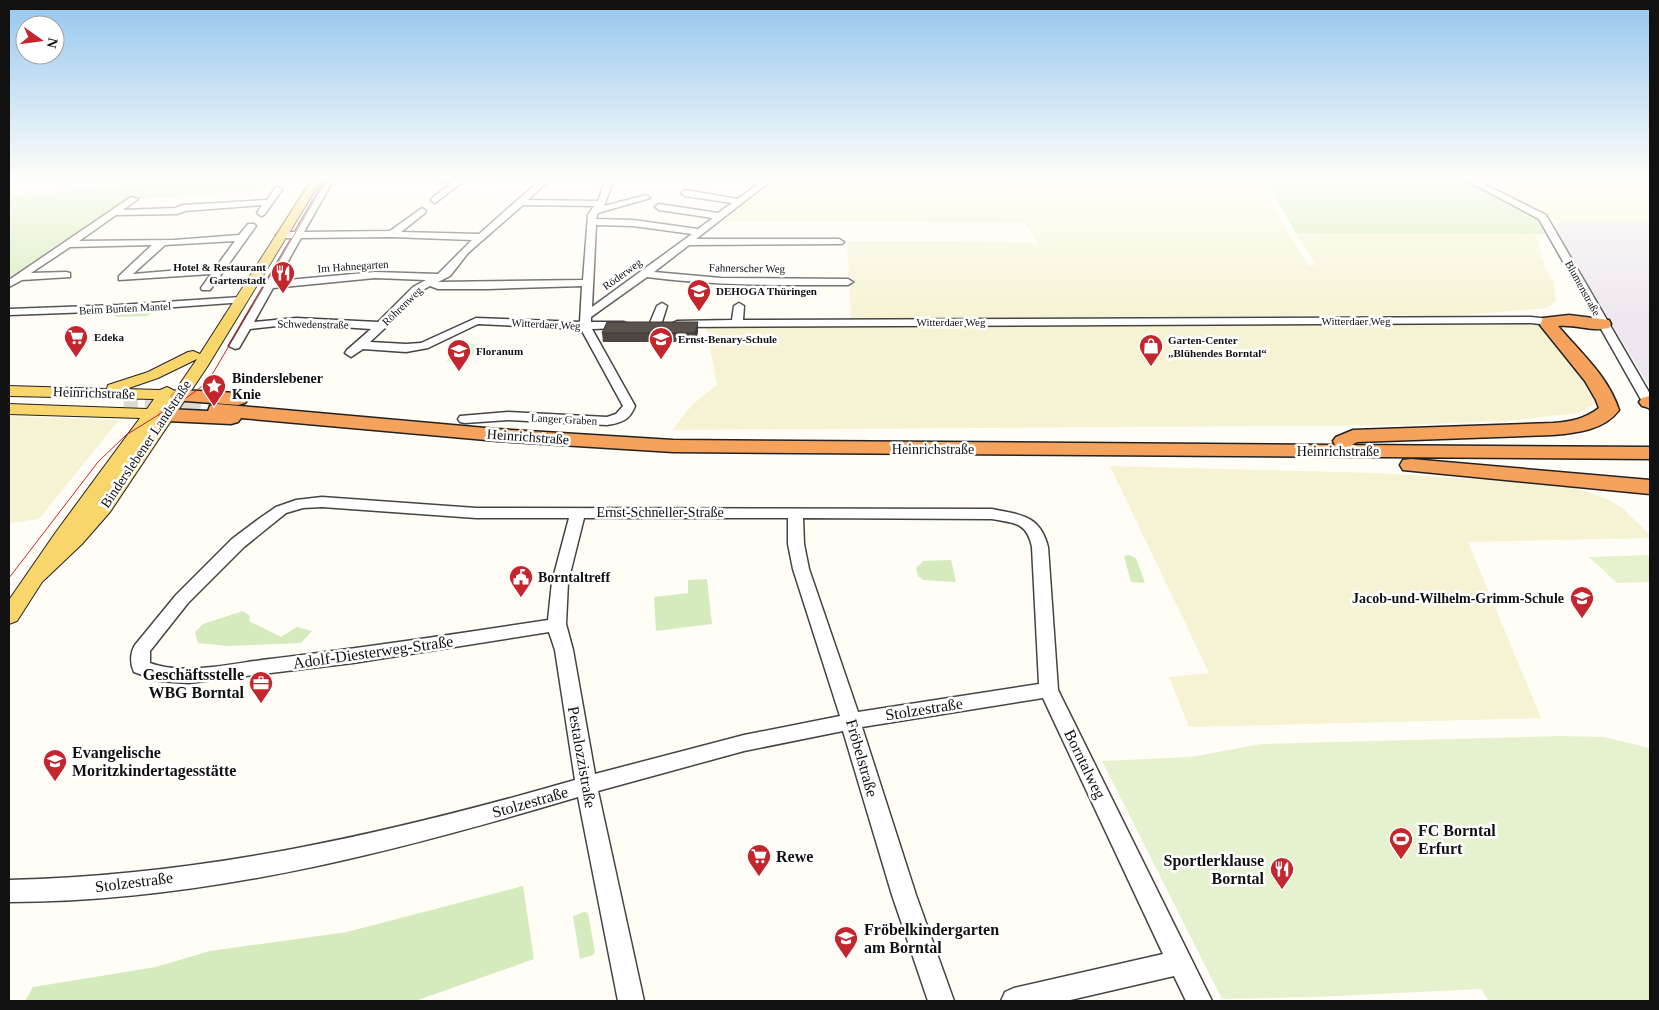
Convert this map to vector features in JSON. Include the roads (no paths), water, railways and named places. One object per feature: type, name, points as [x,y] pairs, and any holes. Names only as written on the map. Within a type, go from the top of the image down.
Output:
[{"type":"highway","points":[[1343,442],[1353,436],[1553,429],[1575,427],[1596,421],[1609,410],[1608,400],[1599,386],[1548,326],[1549,322],[1569,320],[1603,324]]},
{"type":"highway","points":[[166,405],[294,403],[465,419],[603,438]]},
{"type":"highway","points":[[166,405],[219,417],[484,442],[584,447],[603,438]]},
{"type":"highway","name":"Heinrichstraße","points":[[219,408],[603,438],[794,448],[1650,453]]},
{"type":"highway","name":"Heinrichstraße","points":[[603,438],[1650,442]]},
{"type":"highway","points":[[1265,451],[1650,486]]},
{"type":"main road","name":"Binderslebener Landstraße","points":[[9,616],[242,300],[287,226]]},
{"type":"main road","name":"Binderslebener Landstraße","points":[[166,405],[193,355],[210,332],[242,300]]},
{"type":"main road","points":[[92,392],[146,378],[193,355]]},
{"type":"main road","name":"Heinrichstraße","points":[[9,391],[92,392],[166,405]]},
{"type":"main road","name":"Heinrichstraße","points":[[9,397],[122,402]]},
{"type":"main road","name":"Heinrichstraße","points":[[9,401],[122,402]]},
{"type":"main road","name":"Heinrichstraße","points":[[9,409],[166,405]]},
{"type":"street","points":[[9,284],[96,226]]},
{"type":"street","points":[[206,288],[251,226]]},
{"type":"street","points":[[234,346],[303,226]]},
{"type":"street","points":[[392,234],[402,226]]},
{"type":"street","name":"Röhrenweg","points":[[355,349],[381,326],[417,289],[446,274],[465,251],[492,226]]},
{"type":"street","points":[[586,320],[592,226]]},
{"type":"street","points":[[656,226],[699,232]]},
{"type":"street","name":"Röderweg","points":[[586,320],[706,226]]},
{"type":"street","name":"Blumenstraße","points":[[1548,226],[1650,403]]},
{"type":"street","points":[[281,235],[392,234],[480,237]]},
{"type":"street","points":[[69,244],[162,243],[242,238]]},
{"type":"street","points":[[686,242],[839,242]]},
{"type":"street","points":[[162,243],[154,248],[123,278],[219,270]]},
{"type":"street","name":"Fahnerscher Weg","points":[[645,274],[706,281],[848,282]]},
{"type":"street","points":[[21,277],[66,275]]},
{"type":"street","name":"Im Hahnegarten","points":[[269,285],[375,275],[434,279],[438,286],[588,283]]},
{"type":"street","name":"Beim Bunten Mantel","points":[[9,312],[242,300]]},
{"type":"street","points":[[647,325],[662,306]]},
{"type":"street","points":[[737,324],[739,306]]},
{"type":"street","name":"Witterdaer Weg","points":[[355,349],[424,346],[476,321],[586,320],[647,325],[1522,320],[1549,322]]},
{"type":"street","name":"Langer Graben","points":[[465,419],[508,416],[607,422],[622,418],[629,406],[586,320]]},
{"type":"street","name":"Schwedenstraße","points":[[246,326],[296,321],[381,326]]},
{"type":"street","name":"Ernst-Schneller-Straße","points":[[189,676],[159,674],[141,667],[141,650],[182,599],[238,544],[280,510],[301,504],[322,502],[476,513],[992,514],[1018,519]]},
{"type":"street","name":"Pestalozzistraße","points":[[578,513],[559,583],[557,625],[564,650],[587,785],[631,1001]]},
{"type":"street","name":"Fröbelstraße","points":[[795,513],[796,544],[801,569],[851,720],[854,736],[901,886],[941,1001]]},
{"type":"street","name":"Borntalweg","points":[[1018,519],[1031,526],[1037,534],[1040,547],[1048,690],[1198,1001]]},
{"type":"street","name":"Adolf-Diesterweg-Straße","points":[[189,676],[353,656],[557,625]]},
{"type":"street","name":"Stolzestraße","points":[[9,892],[113,886],[264,865],[408,836],[725,748],[851,720],[1048,690]]},
{"type":"street","points":[[1014,1001],[1180,962]]},
{"type":"tunnel","points":[[124,400],[202,405]]},
{"type":"tunnel","points":[[181,404],[222,406]]},
{"type":"tram line","points":[[9,578],[98,462],[126,435],[189,396],[201,387],[213,373],[299,226]]},
{"type":"place","name":"Hotel & Restaurant Gartenstadt","points":[[283,294]]},
{"type":"place","name":"DEHOGA Thüringen","points":[[699,312]]},
{"type":"place","name":"Edeka","points":[[76,358]]},
{"type":"place","name":"Ernst-Benary-Schule","points":[[661,360]]},
{"type":"place","name":"Garten-Center „Blühendes Borntal“","points":[[1151,367]]},
{"type":"place","name":"Floranum","points":[[459,372]]},
{"type":"place","name":"Binderslebener Knie","points":[[214,407]]},
{"type":"place","name":"Borntaltreff","points":[[521,598]]},
{"type":"place","name":"Jacob-und-Wilhelm-Grimm-Schule","points":[[1582,619]]},
{"type":"place","name":"Geschäftsstelle WBG Borntal","points":[[261,704]]},
{"type":"place","name":"Evangelische Moritzkindertagesstätte","points":[[55,782]]},
{"type":"place","name":"FC Borntal Erfurt","points":[[1401,860]]},
{"type":"place","name":"Rewe","points":[[759,877]]},
{"type":"place","name":"Sportlerklause Borntal","points":[[1282,890]]},
{"type":"place","name":"Fröbelkindergarten am Borntal","points":[[846,959]]}]
